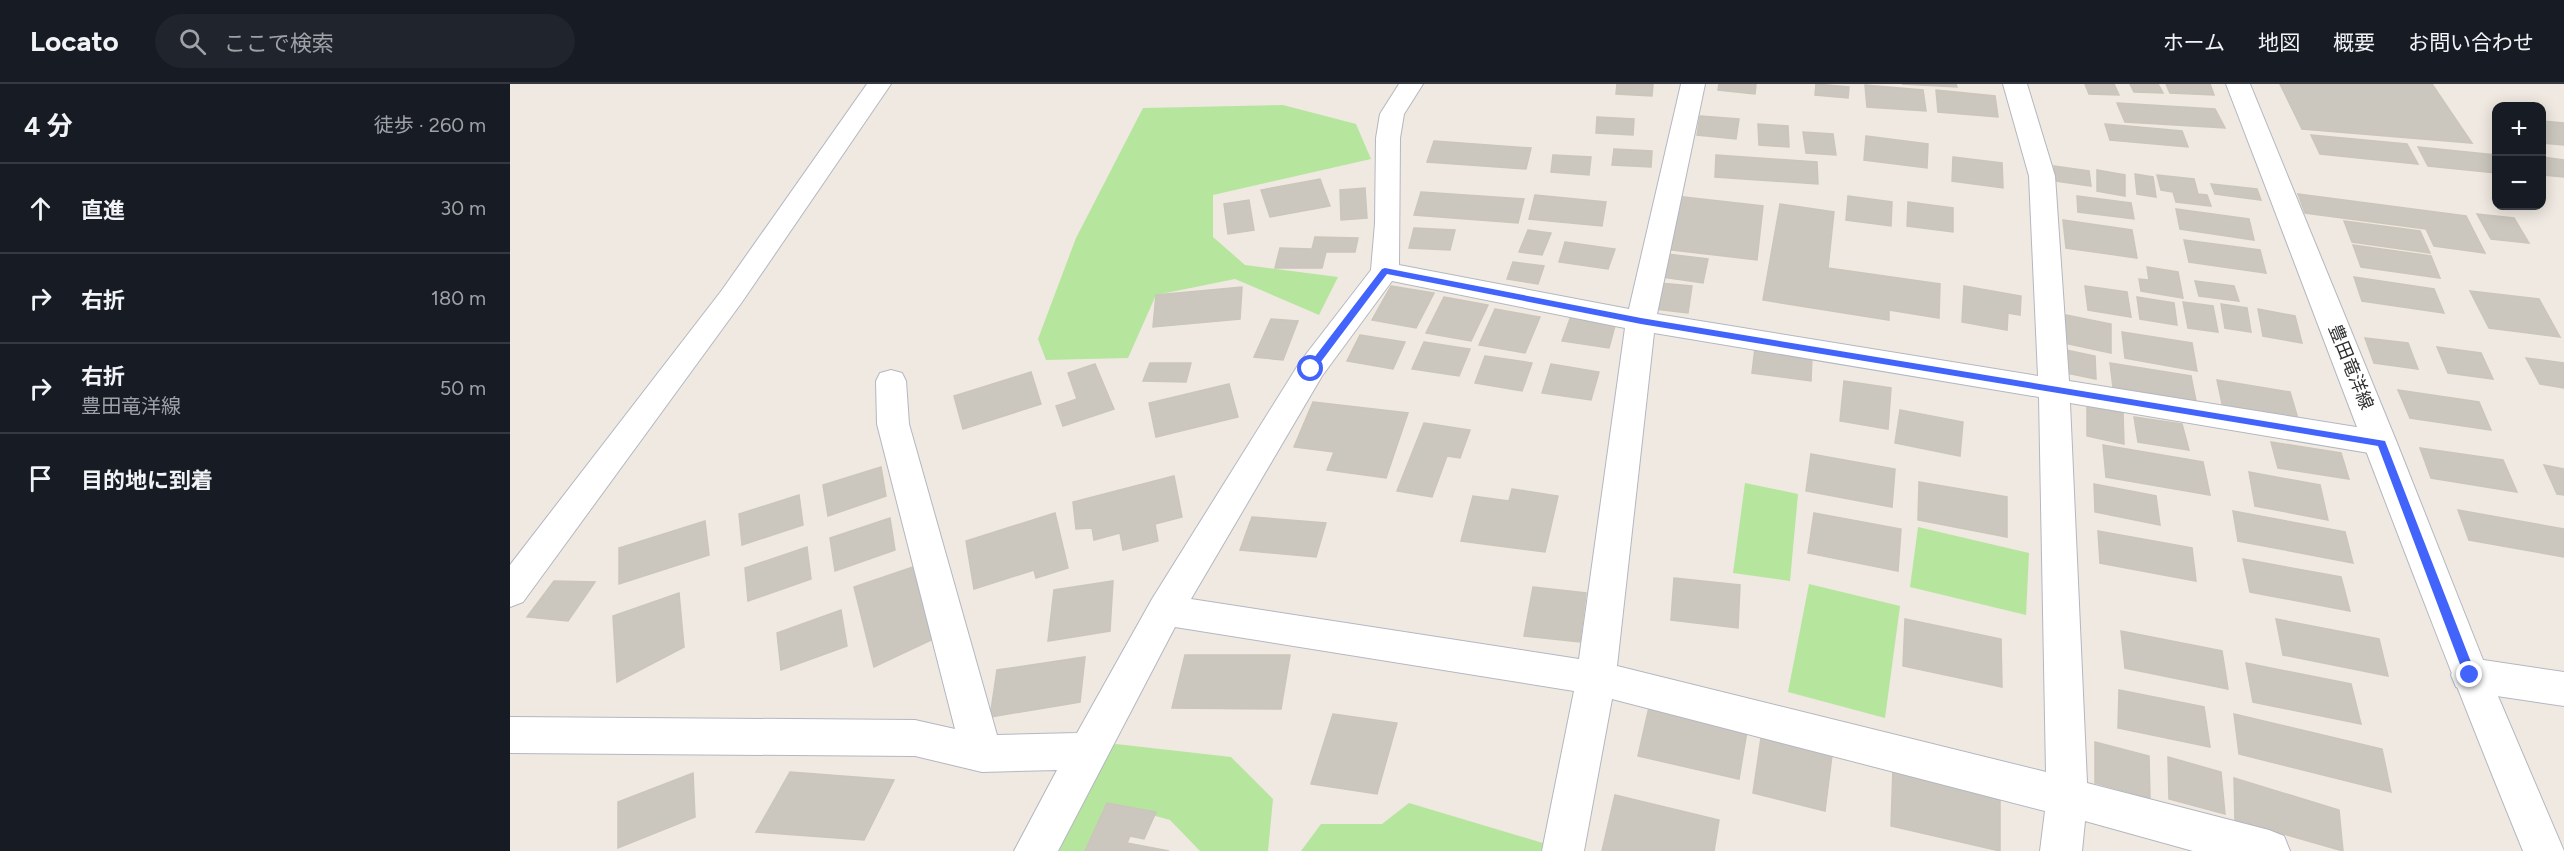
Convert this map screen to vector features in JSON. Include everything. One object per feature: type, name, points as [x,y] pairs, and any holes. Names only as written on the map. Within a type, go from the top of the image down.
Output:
[{"type":"street","points":[[510,592],[732,296],[879,84]]},
{"type":"street","points":[[1035,851],[1164,610],[1311,369],[1385,271],[1388,223],[1388,138],[1392,114],[1411,84]]},
{"type":"street","points":[[1563,851],[1596,678],[1641,321],[1693,84]]},
{"type":"street","points":[[2015,84],[2042,176],[2054,388],[2067,797],[2061,851]]},
{"type":"street","name":"豊田竜洋線","points":[[2238,84],[2381,443],[2470,675],[2544,851]]},
{"type":"street","points":[[1385,271],[1641,321],[2381,443]]},
{"type":"street","points":[[891,381],[893,424],[982,754]]},
{"type":"street","points":[[1164,610],[1596,678],[2067,797],[2269,851]]},
{"type":"street","points":[[2470,675],[2564,689]]},
{"type":"street","points":[[510,735],[915,738],[982,754],[1090,751]]},
{"type":"green space","points":[[1283,105],[1356,124],[1371,159],[1213,195],[1213,237],[1245,265],[1338,277],[1319,315],[1235,279],[1156,295],[1128,358],[1046,360],[1038,339],[1076,238],[1143,108]]},
{"type":"green space","points":[[1745,483],[1798,494],[1790,581],[1733,573]]},
{"type":"green space","points":[[1918,527],[2029,553],[2026,615],[1910,587]]},
{"type":"green space","points":[[1809,584],[1900,606],[1885,718],[1788,692]]},
{"type":"green space","points":[[1116,744],[1231,757],[1273,799],[1268,851],[1200,851],[1170,820],[1108,803],[1085,851],[1035,851],[1090,751]]},
{"type":"green space","points":[[1409,803],[1543,843],[1541,851],[1301,851],[1321,824],[1382,824]]},
{"type":"building","points":[[1617,84],[1653,84],[1652,96],[1616,94]]},
{"type":"building","points":[[1719,84],[1756,84],[1755,94],[1718,90]]},
{"type":"building","points":[[1816,84],[1849,87],[1848,98],[1815,95]]},
{"type":"building","points":[[1902,84],[1956,84],[1957,87]]},
{"type":"building","points":[[2085,84],[2114,84],[2119,95],[2089,94]]},
{"type":"building","points":[[2130,84],[2158,84],[2163,93],[2134,92]]},
{"type":"building","points":[[2166,84],[2210,84],[2214,95],[2170,93]]},
{"type":"building","points":[[2280,84],[2432,84],[2472,143],[2302,129]]},
{"type":"building","points":[[1865,85],[1923,90],[1926,111],[1867,107]]},
{"type":"building","points":[[1936,90],[1995,96],[1998,117],[1938,112]]},
{"type":"building","points":[[2117,103],[2215,109],[2225,128],[2125,122]]},
{"type":"building","points":[[1700,116],[1739,119],[1736,139],[1697,135]]},
{"type":"building","points":[[1597,117],[1634,119],[1633,135],[1596,133]]},
{"type":"building","points":[[2546,121],[2564,123],[2564,145],[2546,143]]},
{"type":"building","points":[[1758,124],[1788,126],[1789,147],[1759,145]]},
{"type":"building","points":[[2105,124],[2182,131],[2188,147],[2110,140]]},
{"type":"building","points":[[1803,132],[1833,134],[1836,155],[1806,153]]},
{"type":"building","points":[[2311,135],[2407,144],[2418,164],[2320,154]]},
{"type":"building","points":[[1866,136],[1928,144],[1927,168],[1864,160]]},
{"type":"building","points":[[1434,141],[1531,148],[1526,169],[1427,162]]},
{"type":"building","points":[[2418,147],[2492,155],[2492,173],[2428,166]]},
{"type":"building","points":[[1614,149],[1652,151],[1651,167],[1612,165]]},
{"type":"building","points":[[1553,155],[1591,157],[1589,175],[1551,172]]},
{"type":"building","points":[[1716,155],[1817,162],[1818,184],[1715,177]]},
{"type":"building","points":[[1953,157],[2002,163],[2003,188],[1952,181]]},
{"type":"building","points":[[2546,158],[2564,160],[2564,177],[2546,175]]},
{"type":"building","points":[[2054,166],[2089,171],[2091,186],[2056,181]]},
{"type":"building","points":[[2097,170],[2125,175],[2125,196],[2097,191]]},
{"type":"building","points":[[2135,174],[2153,177],[2156,197],[2137,194]]},
{"type":"building","points":[[2157,175],[2194,179],[2198,194],[2207,195],[2211,206],[2176,202],[2173,192],[2161,190]]},
{"type":"building","points":[[1320,179],[1330,206],[1270,217],[1261,190]]},
{"type":"building","points":[[2211,184],[2257,189],[2261,200],[2215,194]]},
{"type":"building","points":[[1365,188],[1367,218],[1341,220],[1340,190]]},
{"type":"building","points":[[1421,192],[1524,199],[1518,223],[1414,215]]},
{"type":"building","points":[[2298,194],[2466,216],[2485,253],[2434,246],[2426,229],[2305,213]]},
{"type":"building","points":[[1535,195],[1606,202],[1602,226],[1529,219]]},
{"type":"building","points":[[1675,196],[1763,206],[1757,260],[1664,249]]},
{"type":"building","points":[[1848,196],[1892,202],[1891,226],[1846,220]]},
{"type":"building","points":[[2077,196],[2131,203],[2134,219],[2078,212]]},
{"type":"building","points":[[1249,200],[1254,230],[1228,234],[1224,204]]},
{"type":"building","points":[[1908,202],[1953,208],[1953,232],[1907,226]]},
{"type":"building","points":[[1780,204],[1834,212],[1828,268],[1940,284],[1939,318],[1889,310],[1889,320],[1763,300]]},
{"type":"building","points":[[2176,209],[2249,219],[2254,240],[2180,229]]},
{"type":"building","points":[[2477,214],[2514,218],[2529,243],[2491,239]]},
{"type":"building","points":[[2063,220],[2132,230],[2137,258],[2066,248]]},
{"type":"building","points":[[2344,221],[2420,231],[2430,253],[2352,242]]},
{"type":"building","points":[[1414,228],[1455,230],[1450,250],[1409,248]]},
{"type":"building","points":[[1528,230],[1551,233],[1542,255],[1519,252]]},
{"type":"building","points":[[1315,237],[1358,238],[1355,252],[1326,252],[1322,268],[1275,268],[1280,248],[1312,249]]},
{"type":"building","points":[[2184,240],[2260,250],[2266,273],[2189,262]]},
{"type":"building","points":[[1565,242],[1615,249],[1608,269],[1559,262]]},
{"type":"building","points":[[2353,245],[2431,256],[2440,278],[2361,267]]},
{"type":"building","points":[[1667,254],[1708,259],[1703,283],[1661,277]]},
{"type":"building","points":[[1513,262],[1544,266],[1538,284],[1507,279]]},
{"type":"building","points":[[2147,267],[2178,272],[2183,298],[2141,291],[2139,279],[2149,280]]},
{"type":"building","points":[[2354,277],[2434,289],[2444,313],[2362,301]]},
{"type":"building","points":[[2195,281],[2234,286],[2239,301],[2199,296]]},
{"type":"building","points":[[1659,283],[1692,286],[1688,313],[1655,309]]},
{"type":"building","points":[[1391,286],[1434,293],[1416,328],[1372,320]]},
{"type":"building","points":[[1964,286],[2021,296],[2020,315],[2008,313],[2007,330],[1962,322]]},
{"type":"building","points":[[2085,286],[2127,292],[2131,317],[2088,310]]},
{"type":"building","points":[[1242,287],[1240,319],[1153,327],[1156,295]]},
{"type":"building","points":[[2470,291],[2539,299],[2560,337],[2489,328]]},
{"type":"building","points":[[1444,297],[1488,305],[1471,341],[1426,333]]},
{"type":"building","points":[[2137,297],[2174,303],[2177,325],[2140,319]]},
{"type":"building","points":[[2183,302],[2213,306],[2218,332],[2188,328]]},
{"type":"building","points":[[2221,304],[2247,308],[2251,332],[2225,328]]},
{"type":"building","points":[[1495,309],[1540,317],[1525,353],[1479,345]]},
{"type":"building","points":[[2258,309],[2295,316],[2302,343],[2263,336]]},
{"type":"building","points":[[2066,315],[2111,324],[2111,353],[2064,343]]},
{"type":"building","points":[[1571,316],[1616,322],[1609,348],[1562,341]]},
{"type":"building","points":[[1271,319],[1298,321],[1283,360],[1254,357]]},
{"type":"building","points":[[2122,332],[2192,343],[2197,371],[2125,358]]},
{"type":"building","points":[[1360,335],[1405,342],[1393,369],[1347,361]]},
{"type":"building","points":[[2365,338],[2408,343],[2418,369],[2374,363]]},
{"type":"building","points":[[1424,342],[1470,349],[1459,376],[1412,369]]},
{"type":"building","points":[[2437,347],[2481,353],[2493,379],[2448,373]]},
{"type":"building","points":[[1755,348],[1812,355],[1811,381],[1752,373]]},
{"type":"building","points":[[2066,350],[2095,356],[2096,379],[2066,373]]},
{"type":"building","points":[[1485,356],[1532,363],[1522,391],[1475,383]]},
{"type":"building","points":[[2526,358],[2564,363],[2564,388],[2540,384]]},
{"type":"building","points":[[1150,363],[1191,363],[1186,382],[1143,381]]},
{"type":"building","points":[[2110,363],[2191,376],[2196,401],[2113,387]]},
{"type":"building","points":[[1095,364],[1114,409],[1063,426],[1056,406],[1077,399],[1068,373]]},
{"type":"building","points":[[1551,364],[1599,372],[1591,400],[1542,393]]},
{"type":"building","points":[[1031,372],[1041,404],[963,429],[954,396]]},
{"type":"building","points":[[2217,380],[2290,392],[2299,422],[2223,408]]},
{"type":"building","points":[[1844,381],[1891,388],[1888,429],[1840,421]]},
{"type":"building","points":[[1229,384],[1238,417],[1156,437],[1149,403]]},
{"type":"building","points":[[2398,390],[2479,402],[2491,430],[2410,418]]},
{"type":"building","points":[[1313,402],[1408,413],[1386,478],[1327,470],[1334,452],[1294,447]]},
{"type":"building","points":[[2087,406],[2123,413],[2124,444],[2087,436]]},
{"type":"building","points":[[1900,410],[1963,422],[1960,456],[1895,443]]},
{"type":"building","points":[[2134,417],[2182,424],[2189,450],[2138,442]]},
{"type":"building","points":[[1424,423],[1470,430],[1460,458],[1447,456],[1432,497],[1397,491]]},
{"type":"building","points":[[2271,442],[2341,453],[2349,479],[2278,468]]},
{"type":"building","points":[[2103,445],[2203,462],[2210,495],[2106,477]]},
{"type":"building","points":[[2420,448],[2503,460],[2517,492],[2431,478]]},
{"type":"building","points":[[1811,454],[1895,469],[1892,507],[1806,491]]},
{"type":"building","points":[[2544,465],[2564,469],[2564,495],[2557,494]]},
{"type":"building","points":[[881,467],[886,496],[828,516],[823,485]]},
{"type":"building","points":[[2249,472],[2320,485],[2328,520],[2255,506]]},
{"type":"building","points":[[1174,476],[1182,517],[1155,524],[1158,541],[1123,550],[1120,533],[1094,540],[1092,528],[1076,529],[1073,502]]},
{"type":"building","points":[[1919,482],[2007,497],[2007,537],[1918,520]]},
{"type":"building","points":[[2094,484],[2156,496],[2160,525],[2095,512]]},
{"type":"building","points":[[1512,489],[1558,496],[1545,552],[1461,541],[1473,496],[1509,501]]},
{"type":"building","points":[[799,495],[803,525],[742,545],[739,514]]},
{"type":"building","points":[[2458,510],[2564,529],[2564,557],[2469,540]]},
{"type":"building","points":[[2233,511],[2345,532],[2353,563],[2238,541]]},
{"type":"building","points":[[1055,513],[1068,568],[1036,578],[1034,570],[974,589],[966,541]]},
{"type":"building","points":[[1814,513],[1901,529],[1898,571],[1808,553]]},
{"type":"building","points":[[1252,517],[1326,523],[1316,557],[1240,550]]},
{"type":"building","points":[[890,518],[895,550],[835,571],[830,538]]},
{"type":"building","points":[[705,521],[709,555],[619,584],[619,548]]},
{"type":"building","points":[[2098,531],[2192,548],[2196,581],[2100,563]]},
{"type":"building","points":[[807,547],[811,579],[748,601],[745,568]]},
{"type":"building","points":[[2243,559],[2341,577],[2350,611],[2250,592]]},
{"type":"building","points":[[916,566],[931,640],[874,667],[854,587]]},
{"type":"building","points":[[1674,578],[1740,585],[1738,628],[1671,620]]},
{"type":"building","points":[[554,581],[595,582],[568,621],[527,617]]},
{"type":"building","points":[[1113,581],[1110,631],[1048,641],[1054,590]]},
{"type":"building","points":[[1533,587],[1586,593],[1580,642],[1524,636]]},
{"type":"building","points":[[679,593],[684,647],[617,682],[613,616]]},
{"type":"building","points":[[841,610],[847,646],[781,670],[777,633]]},
{"type":"building","points":[[1905,619],[2001,639],[2002,687],[1903,666]]},
{"type":"building","points":[[2276,619],[2379,639],[2388,676],[2283,655]]},
{"type":"building","points":[[2121,631],[2222,651],[2228,689],[2125,668]]},
{"type":"building","points":[[1185,655],[1290,655],[1281,709],[1172,708]]},
{"type":"building","points":[[1085,657],[1080,702],[990,717],[997,670]]},
{"type":"building","points":[[2246,663],[2351,684],[2361,724],[2253,702]]},
{"type":"building","points":[[2119,690],[2204,707],[2210,747],[2118,728]]},
{"type":"building","points":[[1650,703],[1748,725],[1739,779],[1638,756]]},
{"type":"building","points":[[1333,714],[1397,723],[1377,794],[1311,784]]},
{"type":"building","points":[[2234,714],[2382,749],[2391,792],[2239,754]]},
{"type":"building","points":[[1761,738],[1832,755],[1825,811],[1753,793]]},
{"type":"building","points":[[2095,742],[2149,756],[2150,798],[2095,783]]},
{"type":"building","points":[[2168,757],[2221,772],[2225,814],[2169,799]]},
{"type":"building","points":[[1893,769],[2000,793],[2000,851],[1891,826]]},
{"type":"building","points":[[790,772],[894,780],[864,840],[756,832]]},
{"type":"building","points":[[693,773],[695,817],[618,848],[618,802]]},
{"type":"building","points":[[2234,778],[2339,810],[2343,851],[2235,820]]},
{"type":"building","points":[[1615,795],[1719,820],[1714,851],[1602,851]]},
{"type":"building","points":[[1107,803],[1156,812],[1144,839],[1130,836],[1127,843],[1169,851],[1085,851]]},
{"type":"route","points":[[1311,369],[1385,271],[1641,321],[2381,443],[2470,675]]}]
